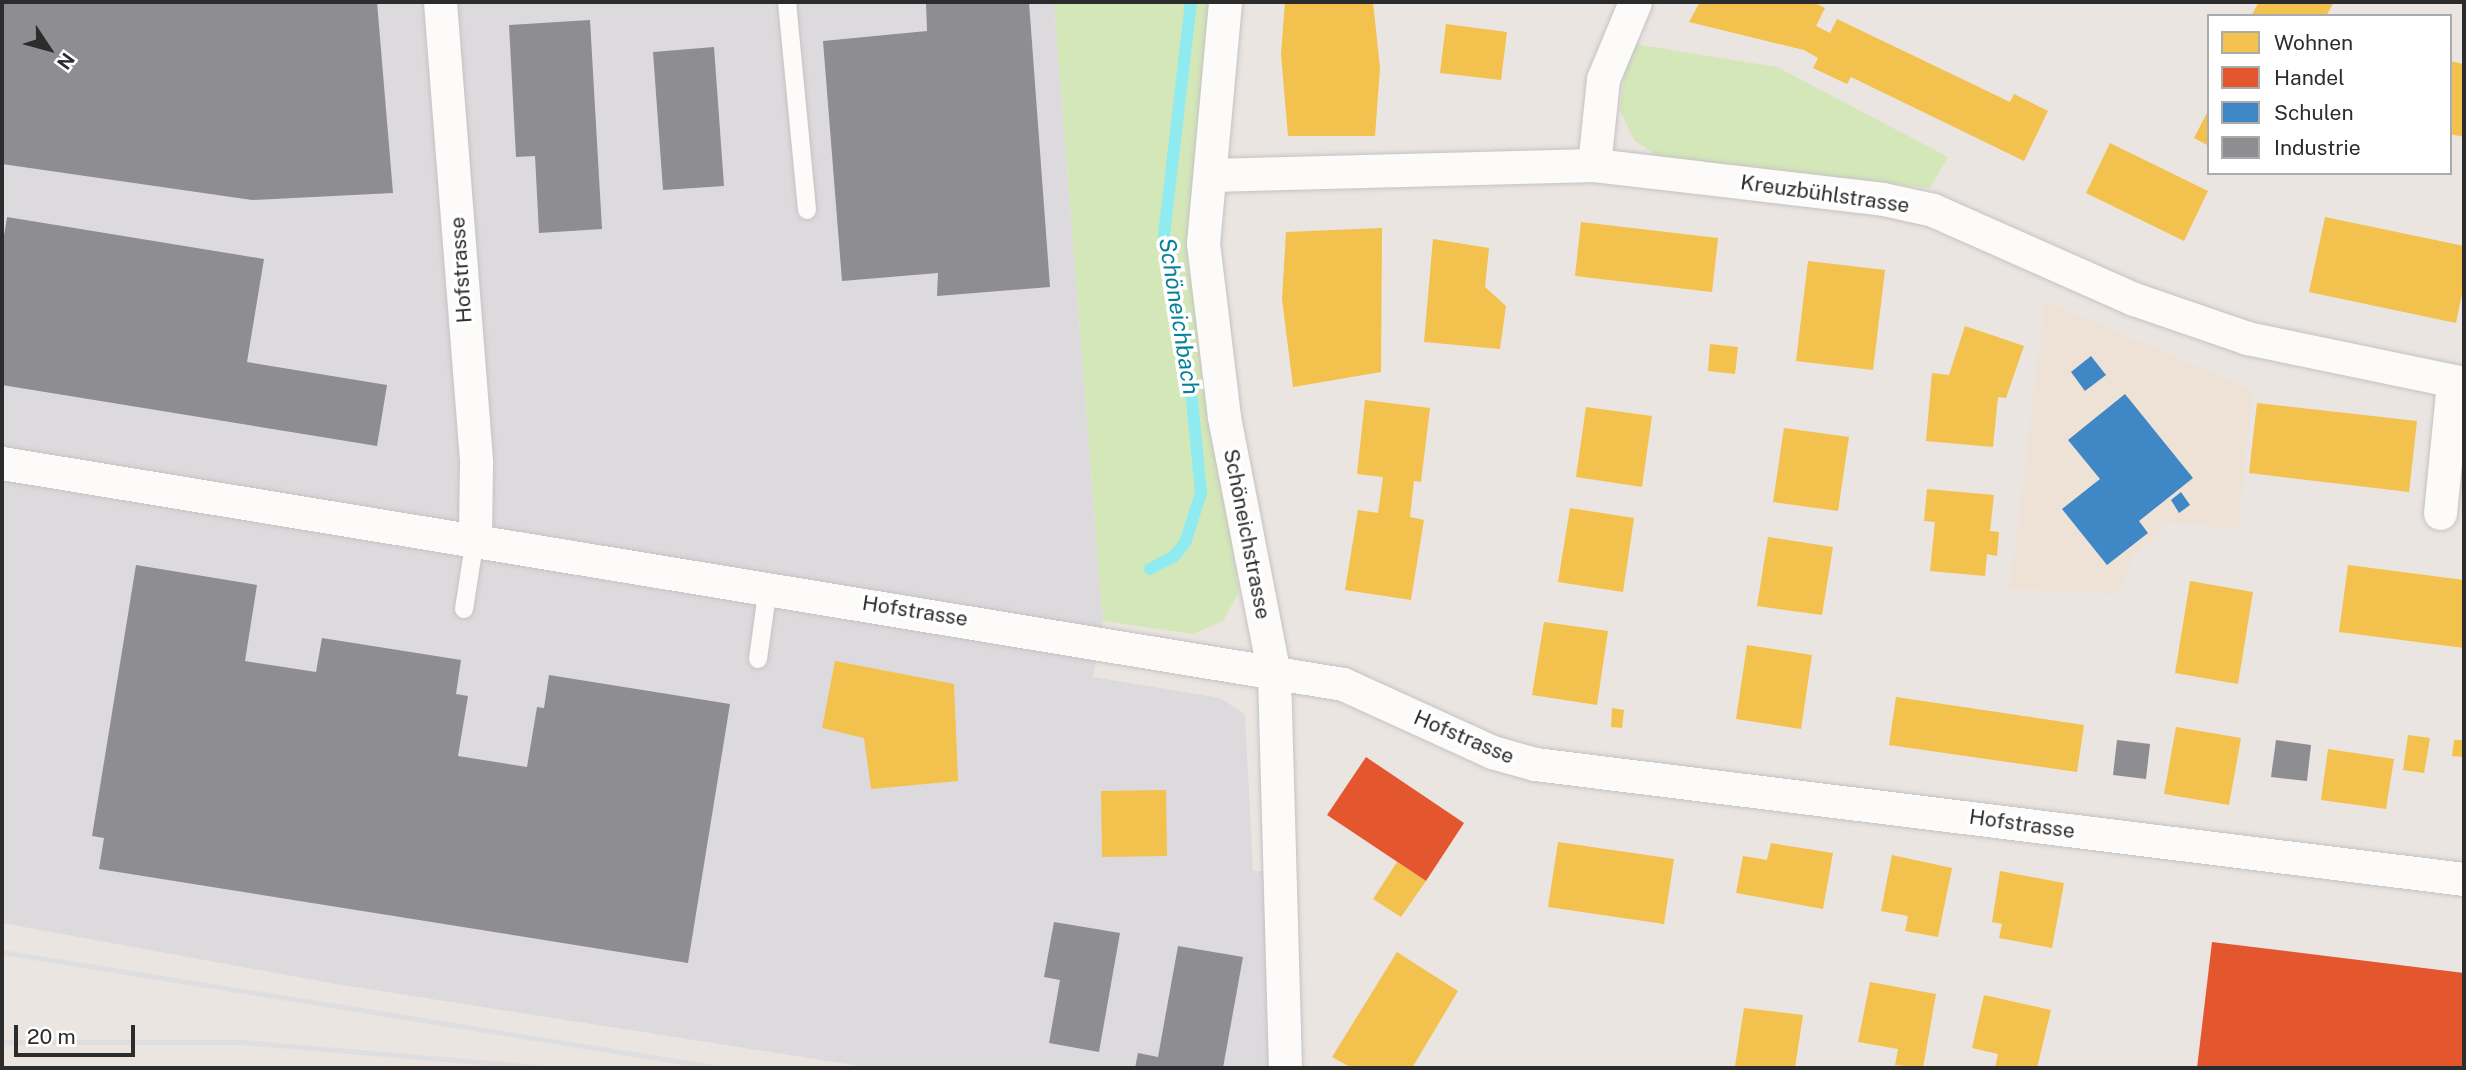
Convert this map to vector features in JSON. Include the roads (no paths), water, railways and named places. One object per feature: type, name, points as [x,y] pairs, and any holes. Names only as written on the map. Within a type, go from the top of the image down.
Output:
[{"type":"street","name":"Hofstrasse","points":[[440,2],[475,449],[475,539]]},
{"type":"street","name":"Schöneichstrasse","points":[[1225,2],[1203,243],[1209,313],[1274,674],[1285,1068]]},
{"type":"street","points":[[1594,165],[1603,79],[1634,2]]},
{"type":"street","name":"Kreuzbühlstrasse","points":[[1210,176],[1594,165],[1883,199],[1933,210],[2134,299],[2246,338],[2459,382],[2440,513]]},
{"type":"street","name":"Hofstrasse","points":[[2,463],[768,587],[1343,684],[1492,752],[1535,764],[2464,879]]},
{"type":"lane","points":[[787,2],[807,210]]},
{"type":"lane","points":[[464,609],[475,539]]},
{"type":"lane","points":[[758,659],[768,587]]},
{"type":"waterway","name":"Schöneichbach","points":[[1150,569],[1173,557],[1185,543],[1201,493],[1192,400],[1164,235],[1191,2]]},
{"type":"railway","points":[[2,952],[720,1068]]},
{"type":"railway","points":[[2,1042],[242,1042],[554,1068]]}]
